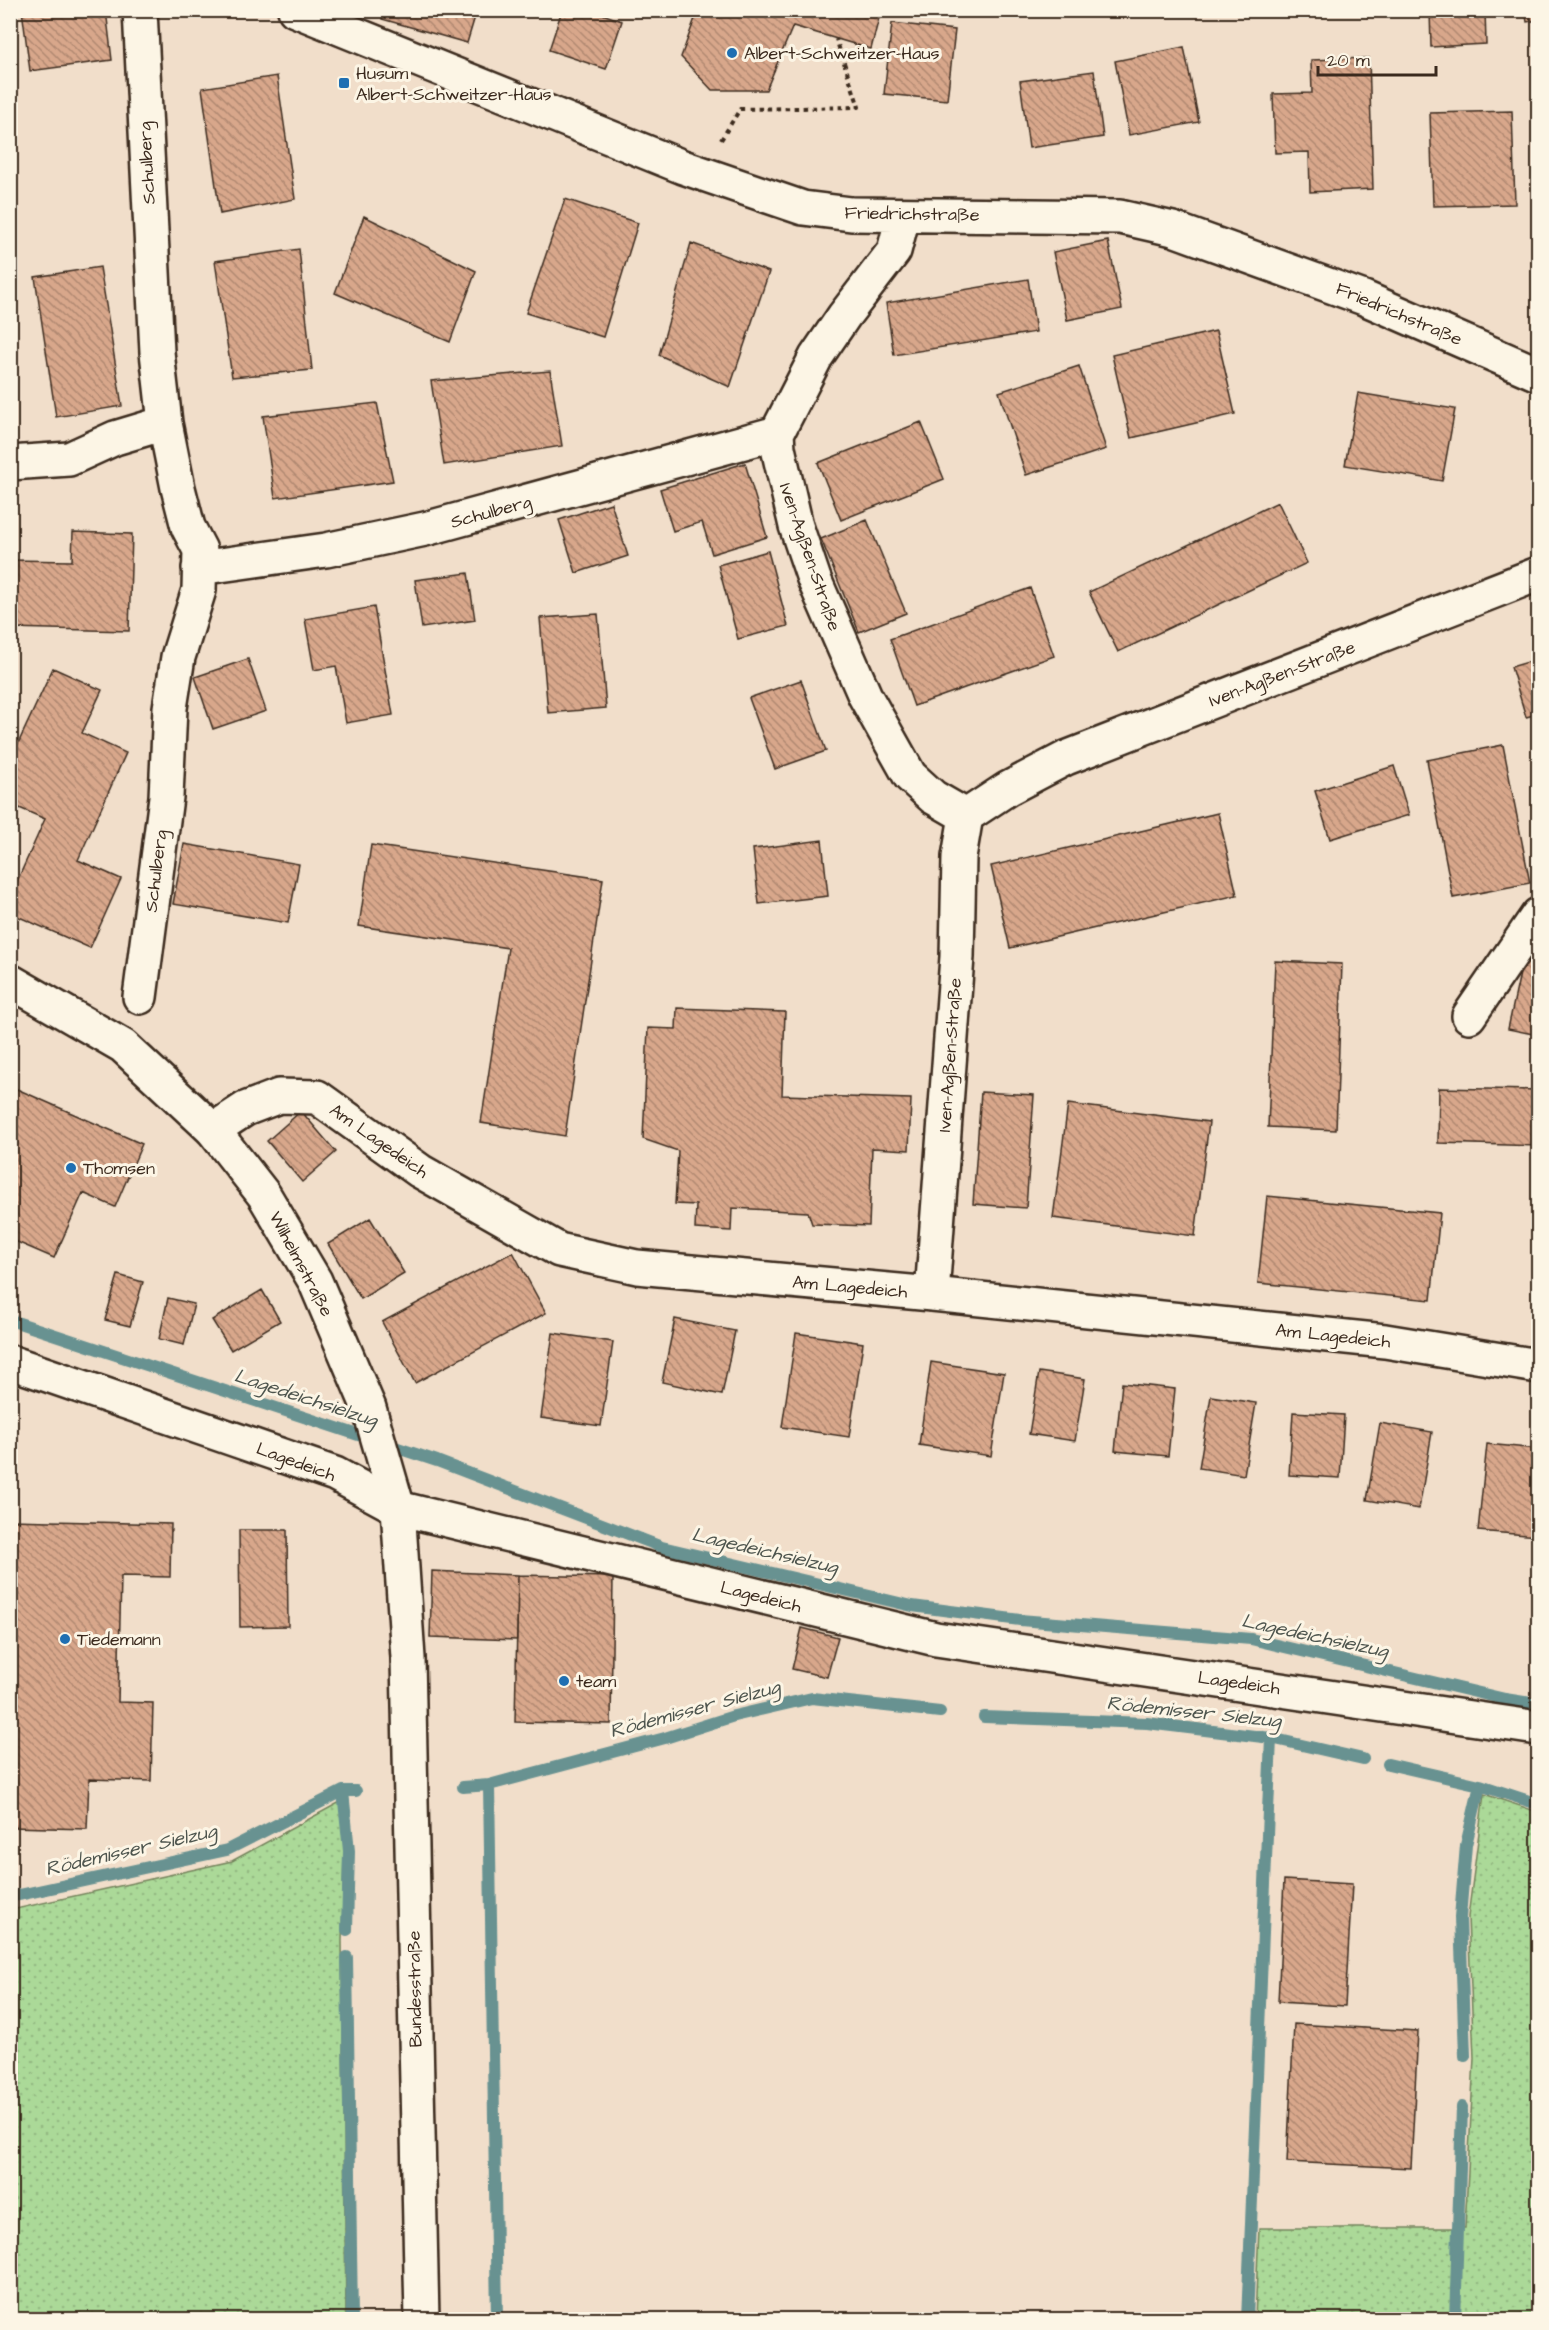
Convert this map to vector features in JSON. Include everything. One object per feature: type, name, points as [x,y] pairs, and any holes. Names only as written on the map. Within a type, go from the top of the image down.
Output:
[{"type":"street","name":"Schulberg","points":[[140,10],[157,352],[165,423],[188,527],[200,549],[199,590],[178,657],[170,708],[166,797],[140,997]]},
{"type":"street","name":"Friedrichstraße","points":[[315,14],[702,173],[803,208],[850,214],[903,216],[1120,218],[1173,229],[1364,298],[1539,374]]},
{"type":"street","points":[[777,433],[816,357],[894,251],[903,216]]},
{"type":"street","points":[[10,464],[69,459],[115,438],[165,423]]},
{"type":"street","name":"Schulberg","points":[[199,568],[326,549],[425,529],[777,433]]},
{"type":"street","name":"Iven-Agßen-Straße","points":[[777,433],[782,470],[800,537],[835,633],[865,696],[910,776],[933,797],[966,816]]},
{"type":"street","name":"Iven-Agßen-Straße","points":[[932,1294],[957,957],[959,856],[966,816],[1007,789],[1066,758],[1539,574]]},
{"type":"street","points":[[1469,1016],[1539,915]]},
{"type":"street","name":"Wilhelmstraße","points":[[10,981],[123,1046],[213,1130],[264,1195],[315,1281],[369,1408],[398,1508],[408,1658]]},
{"type":"street","name":"Am Lagedeich","points":[[213,1130],[244,1109],[279,1096],[317,1097],[420,1171],[559,1250],[637,1268],[932,1294],[1385,1341],[1539,1366]]},
{"type":"street","name":"Lagedeich","points":[[10,1362],[335,1474],[398,1508],[936,1639],[1539,1728]]},
{"type":"street","name":"Bundesstraße","points":[[408,1658],[422,2319]]},
{"type":"path","points":[[702,173],[740,109],[859,107],[837,39]]},
{"type":"green space","points":[[1484,1794],[1538,1812],[1538,2319],[1255,2319],[1259,2228],[1465,2228],[1474,2058],[1468,1917]]},
{"type":"green space","points":[[342,1801],[346,2319],[11,2319],[11,1910],[232,1861]]},
{"type":"building","points":[[22,10],[106,10],[112,60],[30,71]]},
{"type":"building","points":[[384,10],[477,10],[467,43],[382,19]]},
{"type":"building","points":[[562,10],[591,10],[622,21],[606,69],[549,50]]},
{"type":"building","name":"Albert-Schweitzer-Haus","points":[[698,10],[881,10],[871,49],[793,26],[766,90],[712,90],[681,57]]},
{"type":"building","points":[[1430,10],[1485,10],[1486,44],[1431,47]]},
{"type":"building","points":[[1525,10],[1538,10],[1538,20],[1527,22]]},
{"type":"building","points":[[892,23],[955,30],[947,100],[884,94]]},
{"type":"building","points":[[1184,47],[1199,122],[1129,135],[1115,61]]},
{"type":"building","points":[[1369,58],[1373,189],[1310,192],[1309,152],[1275,153],[1273,94],[1312,93],[1311,60]]},
{"type":"building","points":[[1094,71],[1103,137],[1029,148],[1020,81]]},
{"type":"building","points":[[277,76],[295,199],[220,214],[202,88]]},
{"type":"building","points":[[1512,111],[1515,204],[1433,206],[1430,113]]},
{"type":"building","points":[[565,199],[638,223],[603,337],[526,313]]},
{"type":"building","points":[[364,216],[476,271],[450,342],[335,293]]},
{"type":"building","points":[[1108,241],[1122,309],[1067,320],[1053,252]]},
{"type":"building","points":[[691,243],[769,272],[730,387],[659,355]]},
{"type":"building","points":[[299,249],[312,370],[232,377],[215,261]]},
{"type":"building","points":[[100,267],[122,406],[56,417],[35,277]]},
{"type":"building","points":[[1028,279],[1036,332],[894,355],[886,303]]},
{"type":"building","points":[[1216,331],[1235,414],[1131,438],[1112,355]]},
{"type":"building","points":[[1079,366],[1106,449],[1026,475],[999,392]]},
{"type":"building","points":[[550,371],[562,446],[444,465],[431,381]]},
{"type":"building","points":[[1358,393],[1455,409],[1442,481],[1345,465]]},
{"type":"building","points":[[377,403],[393,481],[275,498],[263,416]]},
{"type":"building","points":[[921,422],[944,479],[841,520],[818,463]]},
{"type":"building","points":[[745,463],[767,537],[712,554],[702,522],[673,531],[660,489]]},
{"type":"building","points":[[1278,502],[1307,563],[1118,652],[1089,592]]},
{"type":"building","points":[[611,503],[628,556],[576,573],[559,520]]},
{"type":"building","points":[[867,520],[906,613],[859,632],[821,539]]},
{"type":"building","points":[[73,532],[132,534],[129,631],[10,628],[10,560],[72,561]]},
{"type":"building","points":[[768,551],[788,626],[738,639],[718,565]]},
{"type":"building","points":[[468,573],[475,620],[422,628],[415,580]]},
{"type":"building","points":[[1030,588],[1054,656],[914,706],[890,639]]},
{"type":"building","points":[[374,607],[393,715],[346,723],[336,666],[314,670],[305,619]]},
{"type":"building","points":[[598,614],[606,708],[548,713],[540,618]]},
{"type":"building","points":[[248,659],[266,711],[213,729],[195,677]]},
{"type":"building","points":[[1538,659],[1538,714],[1526,717],[1511,667]]},
{"type":"building","points":[[53,668],[102,690],[82,733],[126,753],[78,860],[121,879],[90,948],[10,913],[10,897],[45,819],[10,804],[10,761]]},
{"type":"building","points":[[801,680],[826,751],[775,769],[749,698]]},
{"type":"building","points":[[1503,745],[1530,883],[1453,898],[1427,760]]},
{"type":"building","points":[[1394,766],[1409,815],[1330,839],[1315,791]]},
{"type":"building","points":[[1218,813],[1237,895],[1010,948],[991,866]]},
{"type":"building","points":[[822,840],[828,896],[759,904],[753,849]]},
{"type":"building","points":[[184,844],[299,864],[288,923],[173,904]]},
{"type":"building","points":[[371,845],[603,879],[565,1136],[481,1123],[508,948],[359,926]]},
{"type":"building","points":[[1525,950],[1538,953],[1538,1035],[1508,1029]]},
{"type":"building","points":[[1275,961],[1342,964],[1336,1130],[1268,1127]]},
{"type":"building","points":[[677,1008],[785,1012],[782,1095],[911,1099],[909,1150],[872,1148],[869,1226],[812,1224],[808,1212],[732,1208],[731,1231],[695,1229],[696,1205],[675,1204],[678,1151],[643,1139],[648,1028],[676,1029]]},
{"type":"building","name":"Thomsen","points":[[10,1086],[142,1144],[115,1207],[83,1193],[54,1258],[10,1239]]},
{"type":"building","points":[[1439,1088],[1538,1090],[1538,1146],[1438,1143]]},
{"type":"building","points":[[981,1092],[1034,1095],[1026,1208],[973,1204]]},
{"type":"building","points":[[1068,1104],[1209,1122],[1195,1236],[1053,1218]]},
{"type":"building","points":[[301,1111],[336,1152],[302,1182],[267,1141]]},
{"type":"building","points":[[1267,1196],[1440,1213],[1431,1300],[1258,1283]]},
{"type":"building","points":[[370,1218],[404,1273],[361,1299],[328,1244]]},
{"type":"building","points":[[513,1252],[546,1313],[415,1383],[382,1322]]},
{"type":"building","points":[[118,1275],[143,1282],[130,1326],[105,1320]]},
{"type":"building","points":[[262,1290],[280,1321],[231,1350],[212,1320]]},
{"type":"building","points":[[168,1298],[194,1304],[184,1345],[159,1339]]},
{"type":"building","points":[[675,1319],[735,1331],[722,1395],[662,1382]]},
{"type":"building","points":[[553,1333],[613,1342],[601,1426],[541,1418]]},
{"type":"building","points":[[796,1333],[863,1343],[849,1437],[782,1427]]},
{"type":"building","points":[[931,1362],[1004,1373],[991,1456],[919,1445]]},
{"type":"building","points":[[1039,1372],[1085,1379],[1075,1441],[1029,1434]]},
{"type":"building","points":[[1122,1383],[1175,1389],[1168,1456],[1115,1451]]},
{"type":"building","points":[[1211,1396],[1256,1403],[1244,1475],[1199,1468]]},
{"type":"building","points":[[1293,1412],[1344,1415],[1340,1478],[1289,1475]]},
{"type":"building","points":[[1380,1423],[1432,1432],[1419,1509],[1367,1500]]},
{"type":"building","points":[[1487,1444],[1538,1449],[1538,1536],[1478,1531]]},
{"type":"building","name":"Tiedemann","points":[[10,1520],[171,1524],[170,1577],[121,1576],[118,1702],[153,1703],[151,1781],[89,1779],[87,1829],[10,1827]]},
{"type":"building","points":[[239,1530],[287,1530],[288,1626],[240,1627]]},
{"type":"building","points":[[432,1571],[518,1575],[517,1640],[430,1637]]},
{"type":"building","name":"team","points":[[518,1575],[613,1577],[611,1724],[515,1722]]},
{"type":"building","points":[[802,1628],[838,1637],[827,1677],[792,1669]]},
{"type":"building","points":[[1284,1880],[1352,1884],[1345,2006],[1278,2002]]},
{"type":"building","points":[[1294,2024],[1418,2031],[1411,2168],[1287,2162]]},
{"type":"waterway","name":"Lagedeichsielzug","points":[[10,1320],[437,1461],[662,1547],[912,1606],[1020,1620],[1251,1639],[1505,1699],[1538,1704]]},
{"type":"waterway","name":"Rödemisser Sielzug","points":[[463,1787],[489,1785],[665,1738],[734,1716],[812,1698],[940,1712]]},
{"type":"waterway","name":"Rödemisser Sielzug","points":[[984,1717],[1147,1723],[1271,1738],[1363,1759]]},
{"type":"waterway","points":[[1247,2320],[1271,1738]]},
{"type":"waterway","name":"Rödemisser Sielzug","points":[[1388,1764],[1480,1785],[1538,1804]]},
{"type":"waterway","points":[[489,1785],[497,2320]]},
{"type":"waterway","points":[[1465,2056],[1460,1918],[1466,1845],[1480,1785]]},
{"type":"waterway","points":[[343,1791],[349,1851],[347,1930]]},
{"type":"waterway","name":"Rödemisser Sielzug","points":[[10,1897],[227,1850],[343,1791],[356,1791]]},
{"type":"waterway","points":[[347,1957],[352,2320]]},
{"type":"waterway","points":[[1455,2320],[1462,2107]]},
{"type":"place","name":"Albert-Schweitzer-Haus","points":[[732,53]]},
{"type":"place","name":"Husum Albert-Schweitzer-Haus","points":[[344,83]]},
{"type":"place","name":"Thomsen","points":[[71,1168]]},
{"type":"place","name":"Tiedemann","points":[[65,1639]]},
{"type":"place","name":"team","points":[[564,1681]]}]
